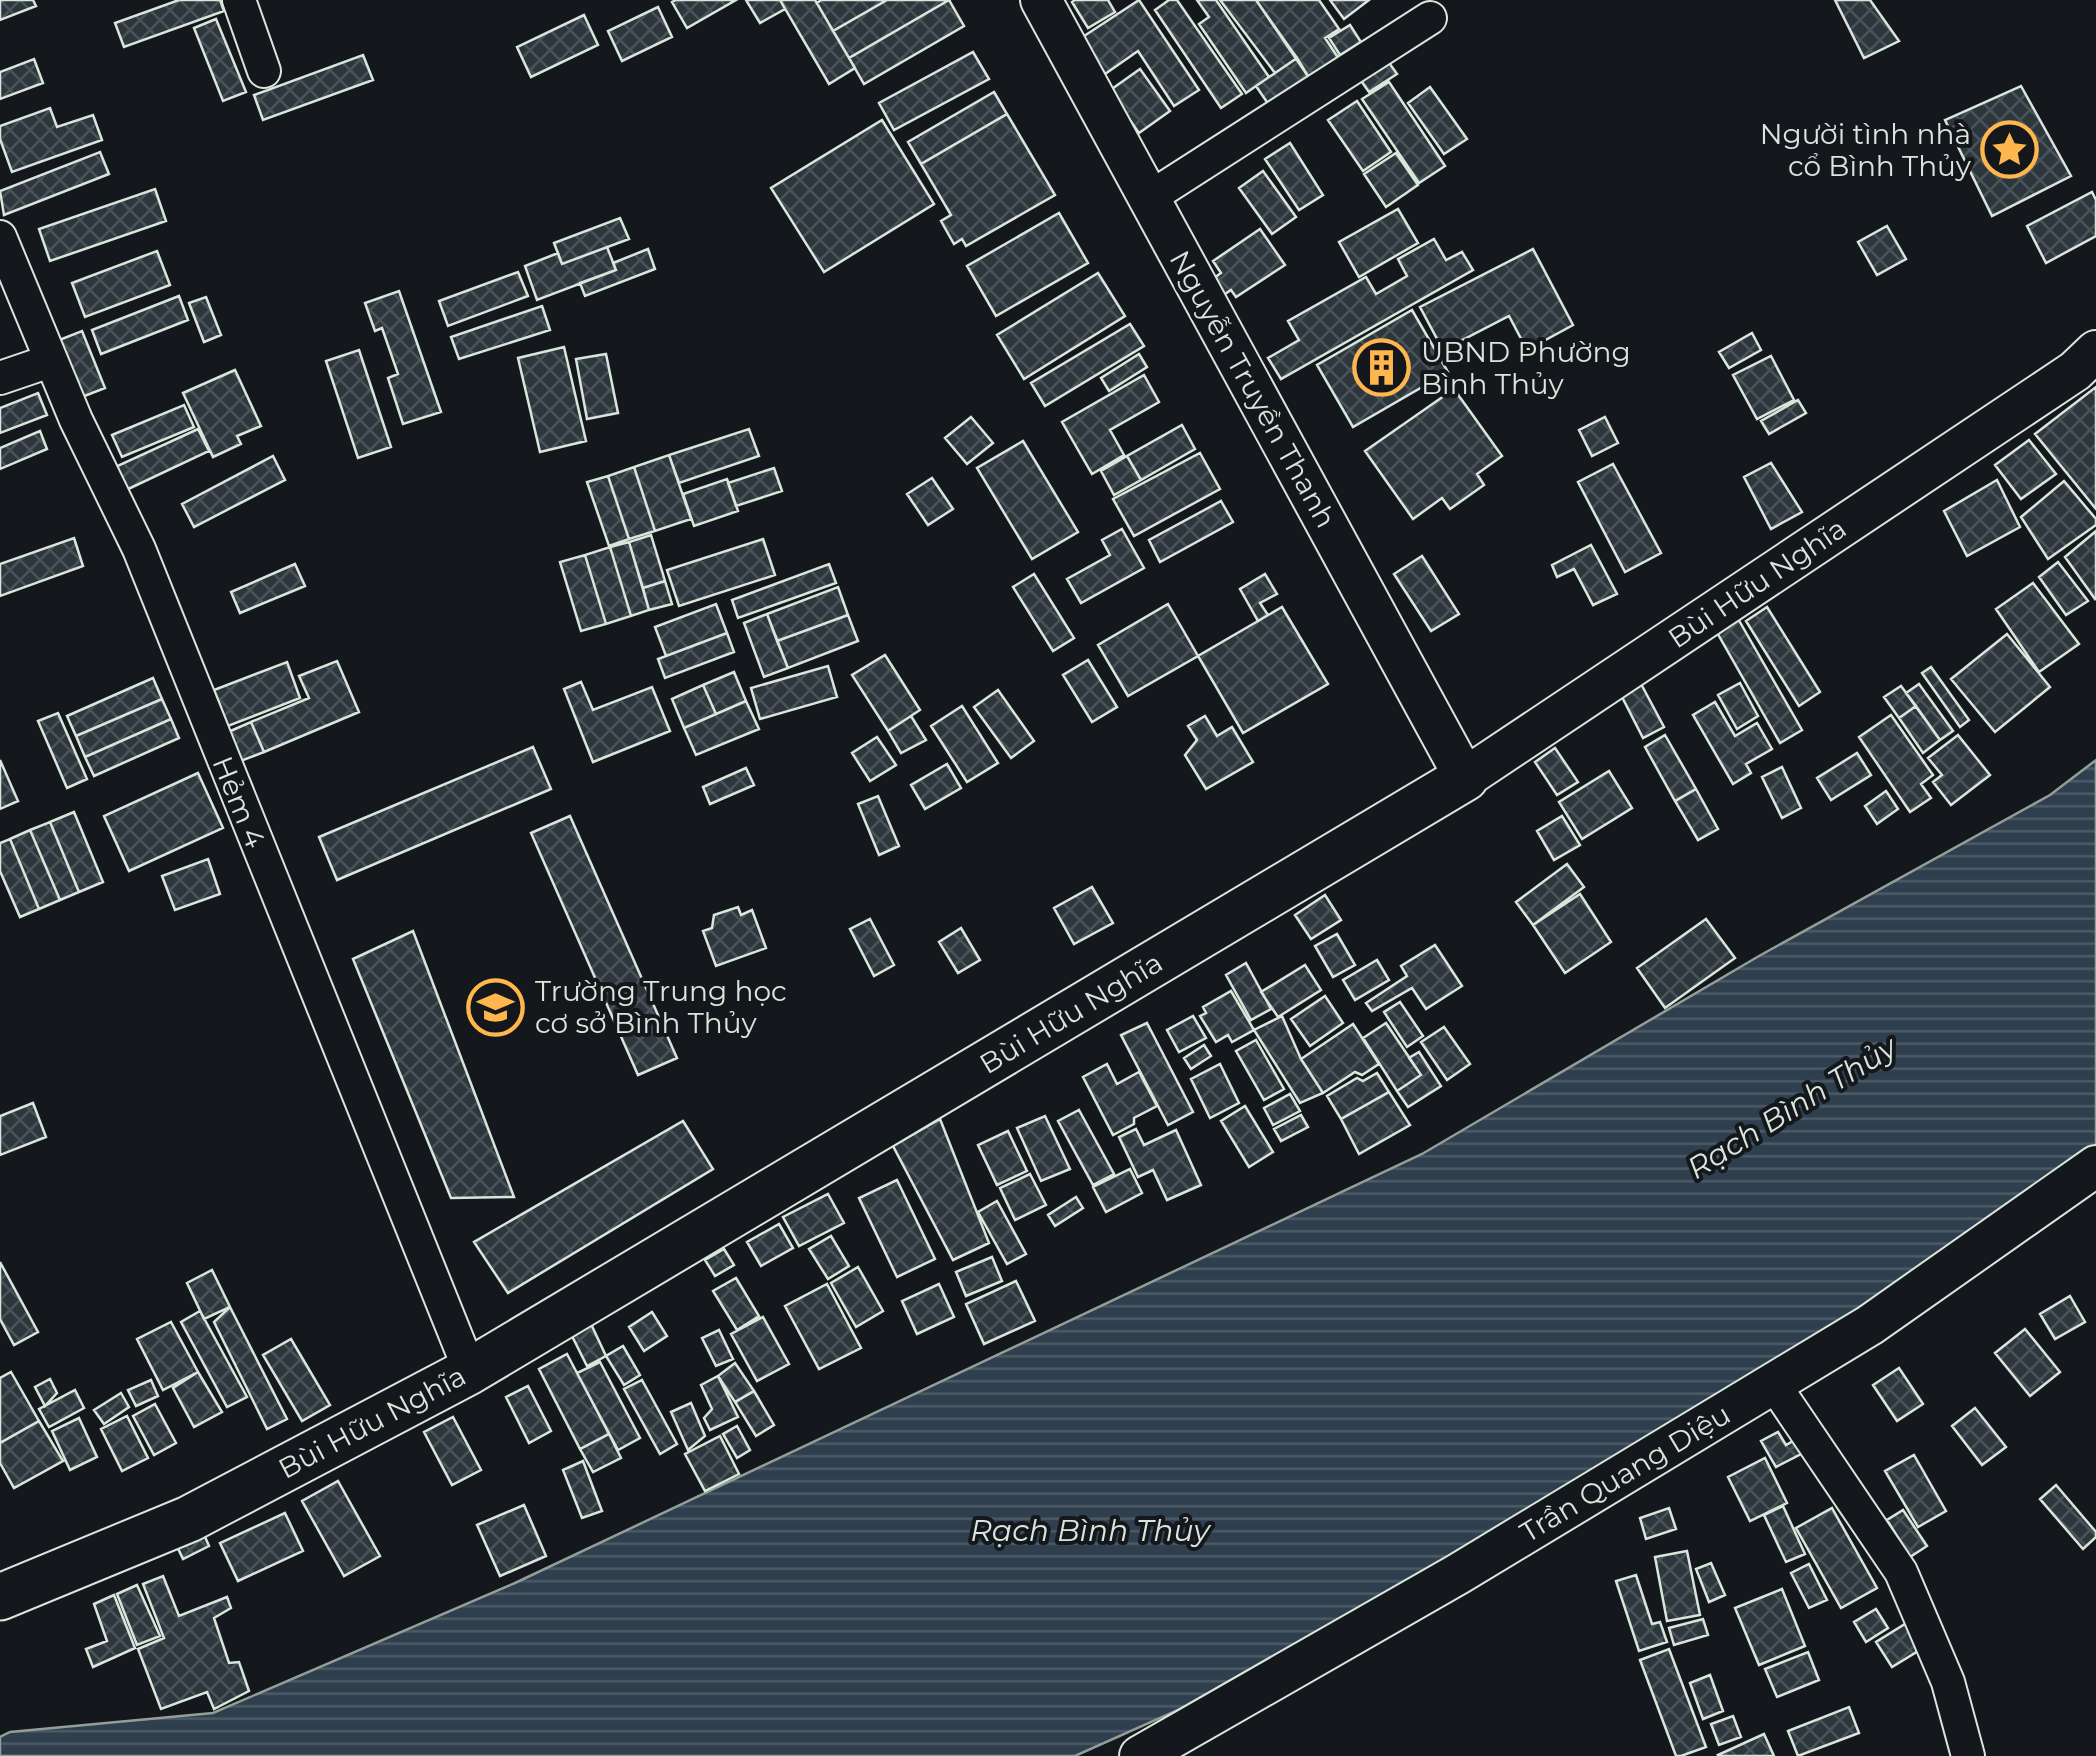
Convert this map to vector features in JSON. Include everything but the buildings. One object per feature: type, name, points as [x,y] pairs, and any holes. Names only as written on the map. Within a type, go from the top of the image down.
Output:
[{"type":"main road","name":"Bùi Hữu Nghĩa","points":[[0,1597],[188,1519],[470,1370],[1465,778]]},
{"type":"street","points":[[239,0],[264,71]]},
{"type":"street","name":"Nguyễn Truyền Thanh","points":[[1041,0],[1465,778]]},
{"type":"street","points":[[1149,198],[1430,18]]},
{"type":"street","name":"Hẻm 4","points":[[0,237],[50,361],[138,549],[470,1370]]},
{"type":"street","name":"Bùi Hữu Nghĩa","points":[[1465,778],[2075,370],[2096,351]]},
{"type":"street","points":[[0,378],[50,361]]},
{"type":"street","name":"Trần Quang Diệu","points":[[1140,1756],[1441,1584],[1870,1326],[2096,1166]]},
{"type":"street","points":[[1774,1384],[1900,1572],[1948,1682],[1968,1756]]},
{"type":"water","name":"Rạch Bình Thủy","points":[[2096,760],[2096,1155],[1722,1411],[1444,1559],[1178,1710],[1075,1756],[0,1756],[0,1737],[10,1732],[213,1713],[515,1583],[1422,1154],[1759,956],[2050,795]]},
{"type":"place","name":"Người tình nhà cổ Bình Thủy","points":[[2010,150]]},
{"type":"place","name":"UBND Phường Bình Thủy","points":[[1382,368]]},
{"type":"place","name":"Trường Trung học cơ sở Bình Thủy","points":[[496,1007]]}]
